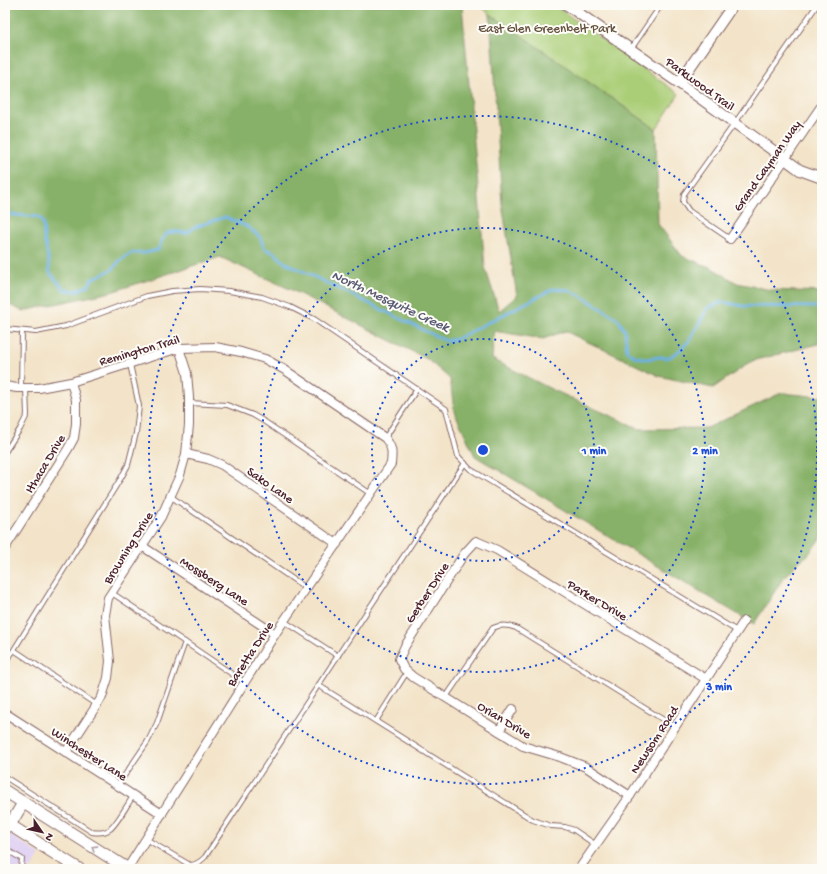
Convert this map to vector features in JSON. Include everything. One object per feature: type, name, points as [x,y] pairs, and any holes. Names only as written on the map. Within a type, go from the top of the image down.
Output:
[{"type":"main road","points":[[5,791],[128,869]]},
{"type":"main road","points":[[23,803],[7,827],[80,869]]},
{"type":"street","points":[[679,83],[733,5]]},
{"type":"street","name":"Parkwood Trail","points":[[570,6],[785,160],[800,170],[822,178]]},
{"type":"street","name":"Grand Cayman Way","points":[[730,239],[822,106]]},
{"type":"street","name":"Remington Trail","points":[[5,386],[39,388],[71,382],[180,348],[215,347],[241,352],[264,359],[285,370],[385,438],[390,444],[392,452]]},
{"type":"street","name":"Browning Drive","points":[[66,752],[102,697],[108,678],[110,661],[105,615],[108,598],[161,517],[180,475],[186,454],[189,425],[189,403],[187,373],[180,348]]},
{"type":"street","name":"Ithaca Drive","points":[[5,548],[74,438],[76,424],[76,400],[71,382]]},
{"type":"street","name":"Baretta Drive","points":[[128,869],[275,634],[391,464],[392,452]]},
{"type":"street","name":"Sako Lane","points":[[186,454],[208,459],[222,465],[337,544]]},
{"type":"street","name":"Gerber Drive","points":[[399,659],[405,646],[464,554],[476,541]]},
{"type":"street","name":"Parker Drive","points":[[476,541],[497,550],[706,679]]},
{"type":"street","name":"Mossberg Lane","points":[[142,546],[275,634]]},
{"type":"street","name":"Newsom Road","points":[[579,869],[630,796],[744,621]]},
{"type":"street","name":"Orian Drive","points":[[399,659],[404,669],[408,672],[523,746],[560,757],[586,767],[630,796]]},
{"type":"street","points":[[499,731],[513,710]]},
{"type":"street","name":"Winchester Lane","points":[[5,713],[162,814]]},
{"type":"lane","points":[[630,49],[661,5]]},
{"type":"lane","points":[[730,239],[689,211],[683,202],[684,194],[817,5]]},
{"type":"lane","points":[[5,329],[36,332],[66,326],[147,296],[200,289],[229,291],[262,297],[290,308],[314,319],[446,409],[458,456],[470,469],[737,632]]},
{"type":"lane","points":[[5,452],[27,415],[23,388],[22,331]]},
{"type":"lane","points":[[5,664],[121,478],[128,464],[136,433],[139,406],[130,364]]},
{"type":"lane","points":[[385,438],[417,389]]},
{"type":"lane","points":[[189,403],[227,405],[253,414],[371,494]]},
{"type":"lane","points":[[146,839],[190,865],[200,862],[205,857],[465,464]]},
{"type":"lane","points":[[170,496],[306,589]]},
{"type":"lane","points":[[112,593],[245,682]]},
{"type":"lane","points":[[284,621],[338,656]]},
{"type":"lane","points":[[446,697],[493,628],[498,625],[509,625],[675,727]]},
{"type":"lane","points":[[118,785],[148,741],[157,723],[184,642]]},
{"type":"lane","points":[[14,650],[97,705]]},
{"type":"lane","points":[[376,721],[408,672]]},
{"type":"lane","points":[[318,685],[533,820],[551,826],[574,830],[596,845]]},
{"type":"lane","points":[[5,777],[92,832],[97,833],[109,830],[114,825],[134,795]]},
{"type":"lane","points":[[5,849],[22,859],[19,869]]},
{"type":"shaded area","points":[[5,831],[40,855],[31,869],[5,869]]},
{"type":"green space","points":[[5,5],[462,5],[485,267],[499,311],[517,296],[502,204],[490,14],[656,129],[658,224],[682,256],[712,268],[737,283],[771,290],[822,292],[822,343],[752,361],[713,388],[659,376],[565,331],[543,339],[494,331],[492,359],[551,389],[640,429],[707,428],[781,393],[822,397],[822,536],[808,555],[784,577],[754,624],[475,456],[454,411],[450,379],[427,359],[294,291],[220,257],[111,292],[23,311],[5,303]]},
{"type":"green space","name":"East Glen Greenbelt Park","points":[[479,5],[554,5],[679,94],[656,129]]},
{"type":"waterway","name":"North Mesquite Creek","points":[[5,214],[39,217],[43,223],[44,239],[50,273],[65,290],[76,291],[88,286],[92,279],[113,269],[119,261],[131,253],[145,253],[158,250],[167,233],[187,233],[195,227],[225,217],[248,227],[260,237],[264,248],[276,254],[284,262],[446,341],[456,339],[553,289],[569,290],[618,319],[625,331],[627,351],[634,356],[646,359],[659,357],[668,358],[679,351],[689,341],[708,308],[722,302],[743,306],[818,307],[822,304]]}]
